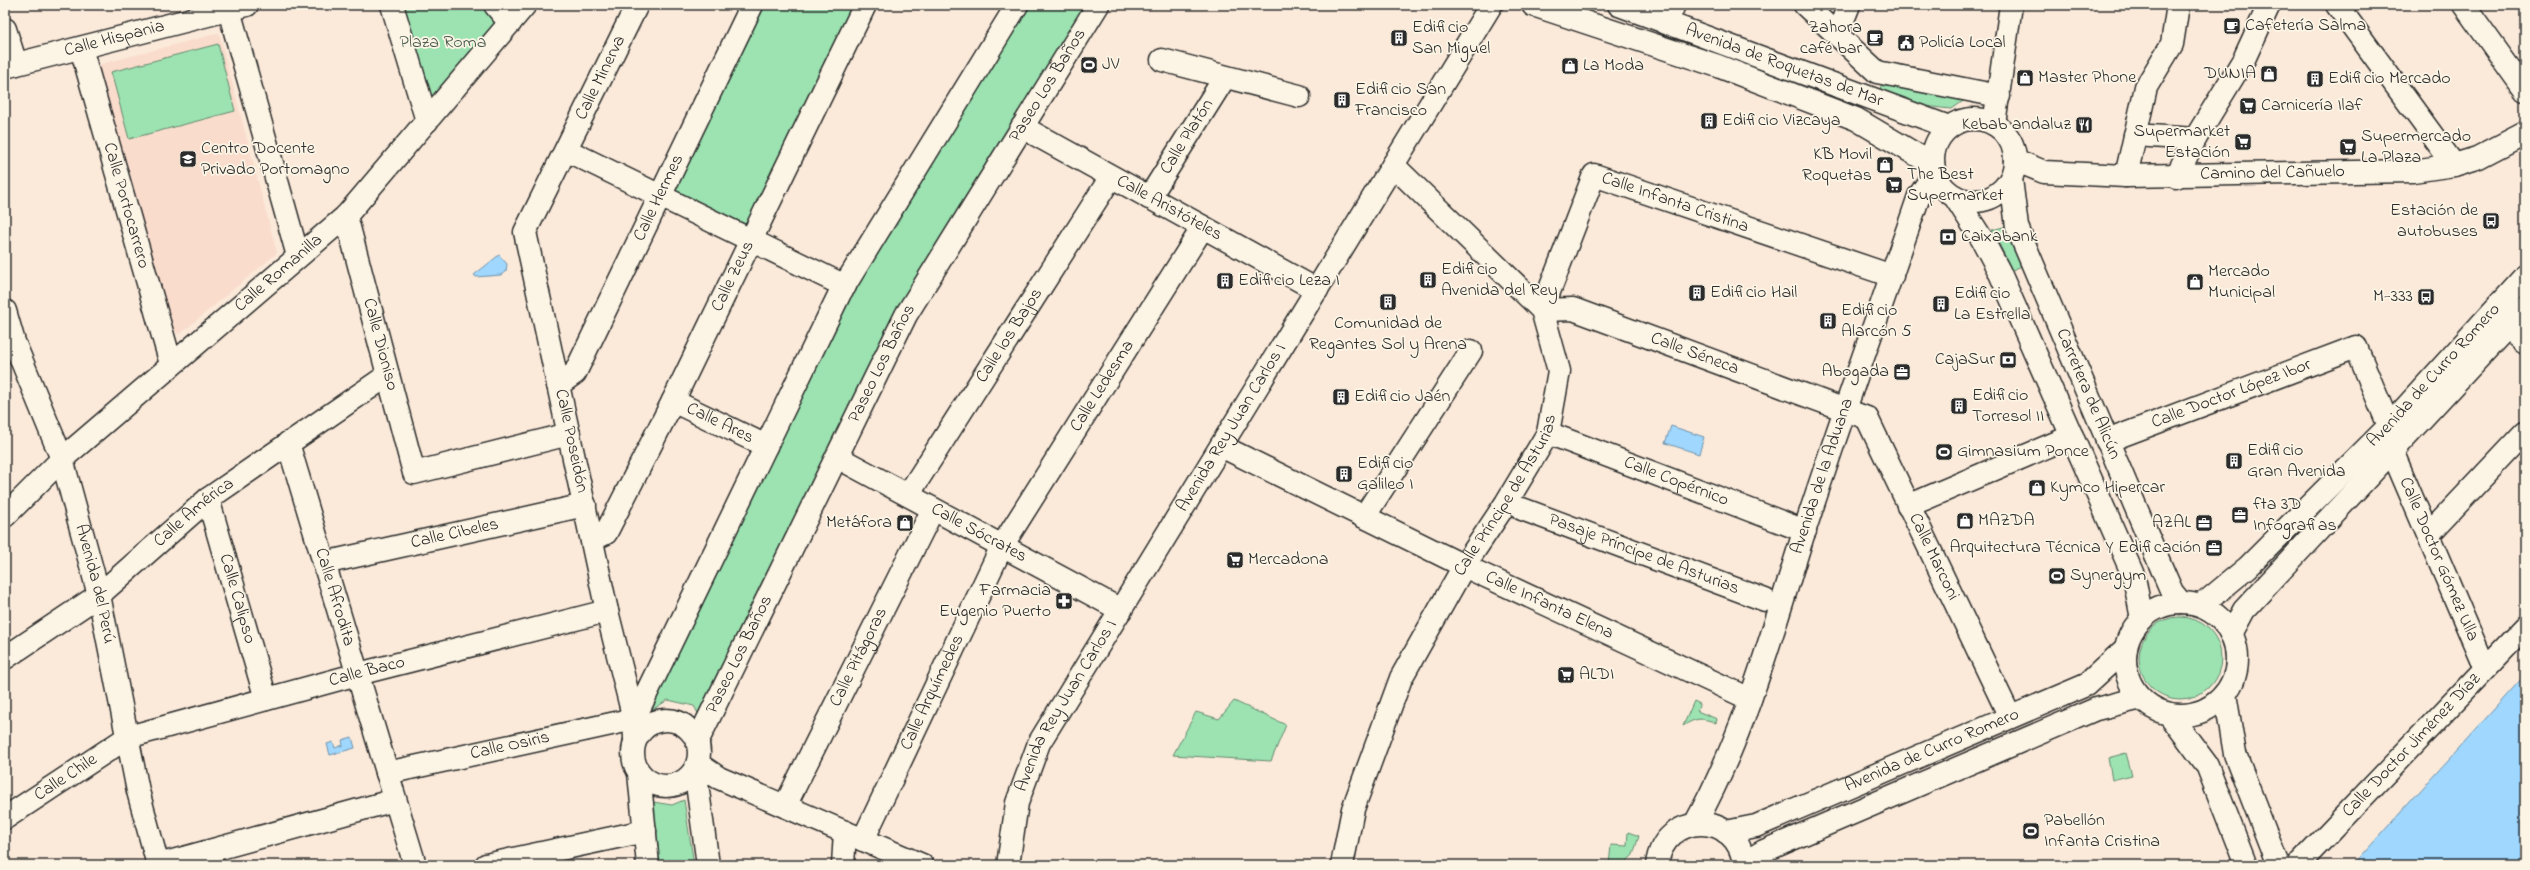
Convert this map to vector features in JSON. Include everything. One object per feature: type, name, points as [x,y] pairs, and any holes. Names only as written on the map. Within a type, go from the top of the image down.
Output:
[{"type":"street","points":[[392,5],[427,121]]},
{"type":"street","points":[[495,5],[510,23]]},
{"type":"street","name":"Calle Romanilla","points":[[5,516],[62,459],[171,364],[346,216],[525,5]]},
{"type":"street","name":"Calle Minerva","points":[[566,150],[637,5]]},
{"type":"street","name":"Calle Hermes","points":[[558,385],[574,373],[752,5]]},
{"type":"street","name":"Calle Zeus","points":[[592,540],[606,533],[673,401],[865,5]]},
{"type":"street","name":"Paseo Los Baños","points":[[698,740],[906,315],[1098,5]]},
{"type":"street","name":"Avenida Rey Juan Carlos I","points":[[1008,865],[1017,803],[1039,743],[1491,5]]},
{"type":"street","name":"Avenida de Roquetas de Mar","points":[[1533,5],[1718,66],[1856,119],[1933,168]]},
{"type":"street","name":"Avenida de Roquetas de Mar","points":[[1619,5],[1670,14],[1949,127]]},
{"type":"street","points":[[1805,5],[1878,72],[1999,96]]},
{"type":"street","points":[[1837,35],[1848,5]]},
{"type":"street","points":[[1994,124],[2011,5]]},
{"type":"street","points":[[2126,176],[2146,87],[2172,44],[2178,5]]},
{"type":"street","points":[[2176,177],[2195,139],[2244,59],[2269,5]]},
{"type":"street","points":[[2337,5],[2454,165]]},
{"type":"street","points":[[2464,5],[2525,90]]},
{"type":"street","points":[[238,7],[298,256]]},
{"type":"street","name":"Calle Hispania","points":[[11,65],[238,7]]},
{"type":"street","points":[[697,767],[686,780],[673,786],[660,786],[647,781],[639,773],[634,763],[632,750],[634,729],[766,446],[845,286],[1010,7]]},
{"type":"street","points":[[5,29],[11,65]]},
{"type":"street","name":"Calle Portocarrero","points":[[81,48],[171,364]]},
{"type":"street","name":"Calle Platón","points":[[1162,60],[1299,96]]},
{"type":"street","name":"Calle Platón","points":[[1149,198],[1225,77]]},
{"type":"street","points":[[1971,119],[1994,124],[2010,139],[2013,169],[2003,190],[1987,199],[1968,201],[1955,198],[1939,183],[1933,168],[1934,150],[1939,138],[1949,127],[1971,119]]},
{"type":"street","name":"Calle Aristóteles","points":[[1022,128],[1316,290]]},
{"type":"street","name":"Camino del Cañuelo","points":[[2013,169],[2044,172],[2176,177],[2413,171],[2454,165],[2477,158],[2525,133]]},
{"type":"street","points":[[2135,135],[2195,139]]},
{"type":"street","points":[[566,150],[845,286]]},
{"type":"street","name":"Calle Poseidón","points":[[566,150],[525,232],[634,729]]},
{"type":"street","points":[[1392,165],[1542,310]]},
{"type":"street","name":"Avenida de la Aduana","points":[[1695,824],[1718,782],[1750,699],[1782,608],[1805,531],[1919,196],[1933,168]]},
{"type":"street","name":"Carretera de Alicún","points":[[2013,169],[2017,227],[2164,575],[2172,592],[2191,605]]},
{"type":"street","name":"Calle Infanta Cristina","points":[[1542,310],[1594,175],[1892,276]]},
{"type":"street","name":"Calle los Bajos","points":[[908,495],[1111,177]]},
{"type":"street","name":"Carretera de Alicún","points":[[1955,198],[1982,239],[1999,271],[2134,577],[2142,619]]},
{"type":"street","name":"Calle Dioniso","points":[[346,216],[414,473],[569,434]]},
{"type":"street","name":"Calle Ledesma","points":[[1002,546],[1203,227]]},
{"type":"street","name":"Avenida de Curro Romero","points":[[2191,605],[2248,567],[2388,426],[2525,276]]},
{"type":"street","name":"Avenida de Curro Romero","points":[[2231,634],[2244,610],[2525,308]]},
{"type":"street","name":"Calle Séneca","points":[[1542,310],[1573,309],[1846,411]]},
{"type":"street","name":"Calle Príncipe de Asturias","points":[[1342,865],[1353,809],[1400,678],[1464,566],[1506,503],[1548,433],[1559,371],[1542,310]]},
{"type":"street","name":"Avenida del Perú","points":[[5,311],[14,342],[62,459],[99,596],[138,791],[158,865]]},
{"type":"street","points":[[2506,327],[2525,342]]},
{"type":"street","name":"Calle Doctor López Ibor","points":[[2107,440],[2356,346],[2388,426]]},
{"type":"street","points":[[1364,517],[1471,351]]},
{"type":"street","name":"Calle América","points":[[5,658],[99,596],[208,499],[388,375]]},
{"type":"street","name":"Calle Ares","points":[[673,401],[766,446]]},
{"type":"street","name":"Calle Marconi","points":[[1846,411],[1867,418],[2010,717]]},
{"type":"street","points":[[2429,534],[2525,432]]},
{"type":"street","name":"Calle Copérnico","points":[[1548,433],[1805,531]]},
{"type":"street","points":[[1908,506],[2072,436]]},
{"type":"street","name":"Calle Afrodita","points":[[288,443],[415,865]]},
{"type":"street","name":"Calle Infanta Elena","points":[[1221,446],[1464,566],[1750,699]]},
{"type":"street","name":"Calle Doctor Gómez Ulla","points":[[2392,451],[2429,534],[2485,668]]},
{"type":"street","name":"Calle Sócrates","points":[[836,457],[1121,610]]},
{"type":"street","name":"Calle Calipso","points":[[208,499],[266,699]]},
{"type":"street","name":"Calle Cibeles","points":[[324,563],[585,505]]},
{"type":"street","name":"Calle Pitágoras","points":[[785,806],[933,509]]},
{"type":"street","name":"Pasaje Príncipe de Asturias","points":[[1522,509],[1765,600]]},
{"type":"street","name":"Calle Arquímedes","points":[[854,836],[1002,546]]},
{"type":"street","points":[[2167,605],[2191,605],[2219,617],[2231,634],[2236,649],[2237,665],[2233,680],[2225,694],[2209,707],[2190,714],[2169,714],[2154,708],[2141,698],[2131,683],[2126,666],[2126,648],[2132,632],[2142,619],[2167,605]]},
{"type":"street","name":"Calle Baco","points":[[128,737],[358,674],[607,611]]},
{"type":"street","name":"Calle Doctor Jiménez Díaz","points":[[2298,865],[2525,627]]},
{"type":"street","name":"Avenida de Curro Romero","points":[[1723,830],[1756,826],[2086,685],[2126,648]]},
{"type":"street","points":[[2225,694],[2236,754],[2278,865]]},
{"type":"street","name":"Avenida de Curro Romero","points":[[1744,864],[1764,851],[2084,714],[2141,698]]},
{"type":"street","points":[[2169,714],[2207,765],[2246,865]]},
{"type":"street","points":[[634,729],[642,730],[659,719],[672,719],[689,727],[698,740],[700,754],[697,767],[708,865]]},
{"type":"street","name":"Calle Osiris","points":[[387,774],[634,729]]},
{"type":"street","name":"Calle Chile","points":[[5,818],[128,737]]},
{"type":"street","points":[[697,767],[719,778],[922,865]]},
{"type":"street","points":[[639,773],[648,865]]},
{"type":"street","name":"Avenida de la Aduana","points":[[1718,782],[1723,830]]},
{"type":"street","points":[[158,865],[395,800]]},
{"type":"street","points":[[1657,865],[1663,844],[1682,828],[1695,824],[1723,830],[1735,840],[1741,851],[1744,864]]},
{"type":"street","points":[[486,865],[645,831]]},
{"type":"street","points":[[843,865],[854,836]]},
{"type":"shaded area","name":"Centro Docente Privado Portomagno","points":[[219,33],[277,253],[180,334],[171,331],[97,65]]},
{"type":"green space","name":"Plaza Roma","points":[[392,5],[495,5],[510,23],[427,121]]},
{"type":"green space","points":[[752,5],[865,5],[751,241],[660,196]]},
{"type":"green space","points":[[1025,5],[1087,5],[700,717],[694,706],[668,700],[650,711],[841,305]]},
{"type":"green space","points":[[218,44],[235,111],[129,139],[111,72]]},
{"type":"green space","points":[[1882,84],[1966,99],[1952,109],[1933,107],[1906,101],[1889,94],[1880,89]]},
{"type":"green space","points":[[2007,226],[2022,266],[2012,270],[1992,230]]},
{"type":"green space","points":[[2180,617],[2196,620],[2209,629],[2218,642],[2221,658],[2218,674],[2209,687],[2196,696],[2180,699],[2164,696],[2151,687],[2142,674],[2139,658],[2142,642],[2151,629],[2164,620]]},
{"type":"green space","points":[[1234,701],[1286,725],[1271,761],[1173,755],[1196,712],[1219,719]]},
{"type":"green space","points":[[1694,701],[1700,704],[1697,711],[1717,719],[1716,723],[1699,719],[1691,721],[1683,726]]},
{"type":"green space","points":[[2126,753],[2132,775],[2112,780],[2108,758]]},
{"type":"green space","points":[[684,800],[694,865],[660,865],[653,802],[672,805]]},
{"type":"green space","points":[[1628,832],[1639,836],[1633,855],[1623,865],[1609,865],[1611,845],[1627,846]]},
{"type":"water","points":[[499,255],[507,264],[506,271],[501,275],[476,277],[474,275]]},
{"type":"water","points":[[1671,426],[1704,437],[1699,454],[1665,443]]},
{"type":"water","points":[[2525,675],[2525,865],[2353,865]]},
{"type":"water","points":[[352,737],[355,748],[330,755],[327,744],[333,742],[335,748],[343,745],[342,740]]},
{"type":"place","name":"Cafetería Salma","points":[[2232,26]]},
{"type":"place","name":"Edificio San Miguel","points":[[1399,38]]},
{"type":"place","name":"Zahora café bar","points":[[1875,38]]},
{"type":"place","name":"Policía Local","points":[[1906,43]]},
{"type":"place","name":"JV","points":[[1089,65]]},
{"type":"place","name":"La Moda","points":[[1570,66]]},
{"type":"place","name":"DUNIA","points":[[2269,74]]},
{"type":"place","name":"Master Phone","points":[[2025,78]]},
{"type":"place","name":"Edificio Mercado","points":[[2315,79]]},
{"type":"place","name":"Edificio San Francisco","points":[[1342,100]]},
{"type":"place","name":"Carnicería Ilaf","points":[[2248,106]]},
{"type":"place","name":"Edificio Vizcaya","points":[[1709,121]]},
{"type":"place","name":"Kebab andaluz","points":[[2084,125]]},
{"type":"place","name":"Supermarket Estación","points":[[2243,142]]},
{"type":"place","name":"Supermercado La Plaza","points":[[2348,147]]},
{"type":"place","name":"Centro Docente Privado Portomagno","points":[[188,159]]},
{"type":"place","name":"KB Movil Roquetas","points":[[1885,165]]},
{"type":"place","name":"The Best Supermarket","points":[[1894,185]]},
{"type":"place","name":"Estación de autobuses","points":[[2491,221]]},
{"type":"place","name":"Caixabank","points":[[1948,237]]},
{"type":"place","name":"Edificio Avenida del Rey","points":[[1428,280]]},
{"type":"place","name":"Edificio Leza I","points":[[1225,281]]},
{"type":"place","name":"Mercado Municipal","points":[[2195,282]]},
{"type":"place","name":"Edificio Hail","points":[[1697,293]]},
{"type":"place","name":"M-333","points":[[2426,297]]},
{"type":"place","name":"Comunidad de Regantes Sol y Arena","points":[[1388,302]]},
{"type":"place","name":"Edificio La Estrella","points":[[1941,304]]},
{"type":"place","name":"Edificio Alarcón 5","points":[[1828,321]]},
{"type":"place","name":"CajaSur","points":[[2008,360]]},
{"type":"place","name":"Abogada","points":[[1902,372]]},
{"type":"place","name":"Edificio Jaén","points":[[1341,397]]},
{"type":"place","name":"Edificio Torresol II","points":[[1959,406]]},
{"type":"place","name":"Gimnasium Ponce","points":[[1944,452]]},
{"type":"place","name":"Edificio Gran Avenida","points":[[2234,461]]},
{"type":"place","name":"Edificio Galileo I","points":[[1344,474]]},
{"type":"place","name":"Kymco Hipercar","points":[[2037,488]]},
{"type":"place","name":"fta 3D Infografias","points":[[2240,515]]},
{"type":"place","name":"MAZDA","points":[[1965,521]]},
{"type":"place","name":"Metáfora","points":[[905,523]]},
{"type":"place","name":"AZAL","points":[[2204,523]]},
{"type":"place","name":"Arquitectura Técnica Y Edificación","points":[[2214,548]]},
{"type":"place","name":"Mercadona","points":[[1235,560]]},
{"type":"place","name":"Synergym","points":[[2057,576]]},
{"type":"place","name":"Farmacia Eugenio Puerto","points":[[1064,601]]},
{"type":"place","name":"ALDI","points":[[1566,675]]},
{"type":"place","name":"Pabellón Infanta Cristina","points":[[2031,831]]}]
